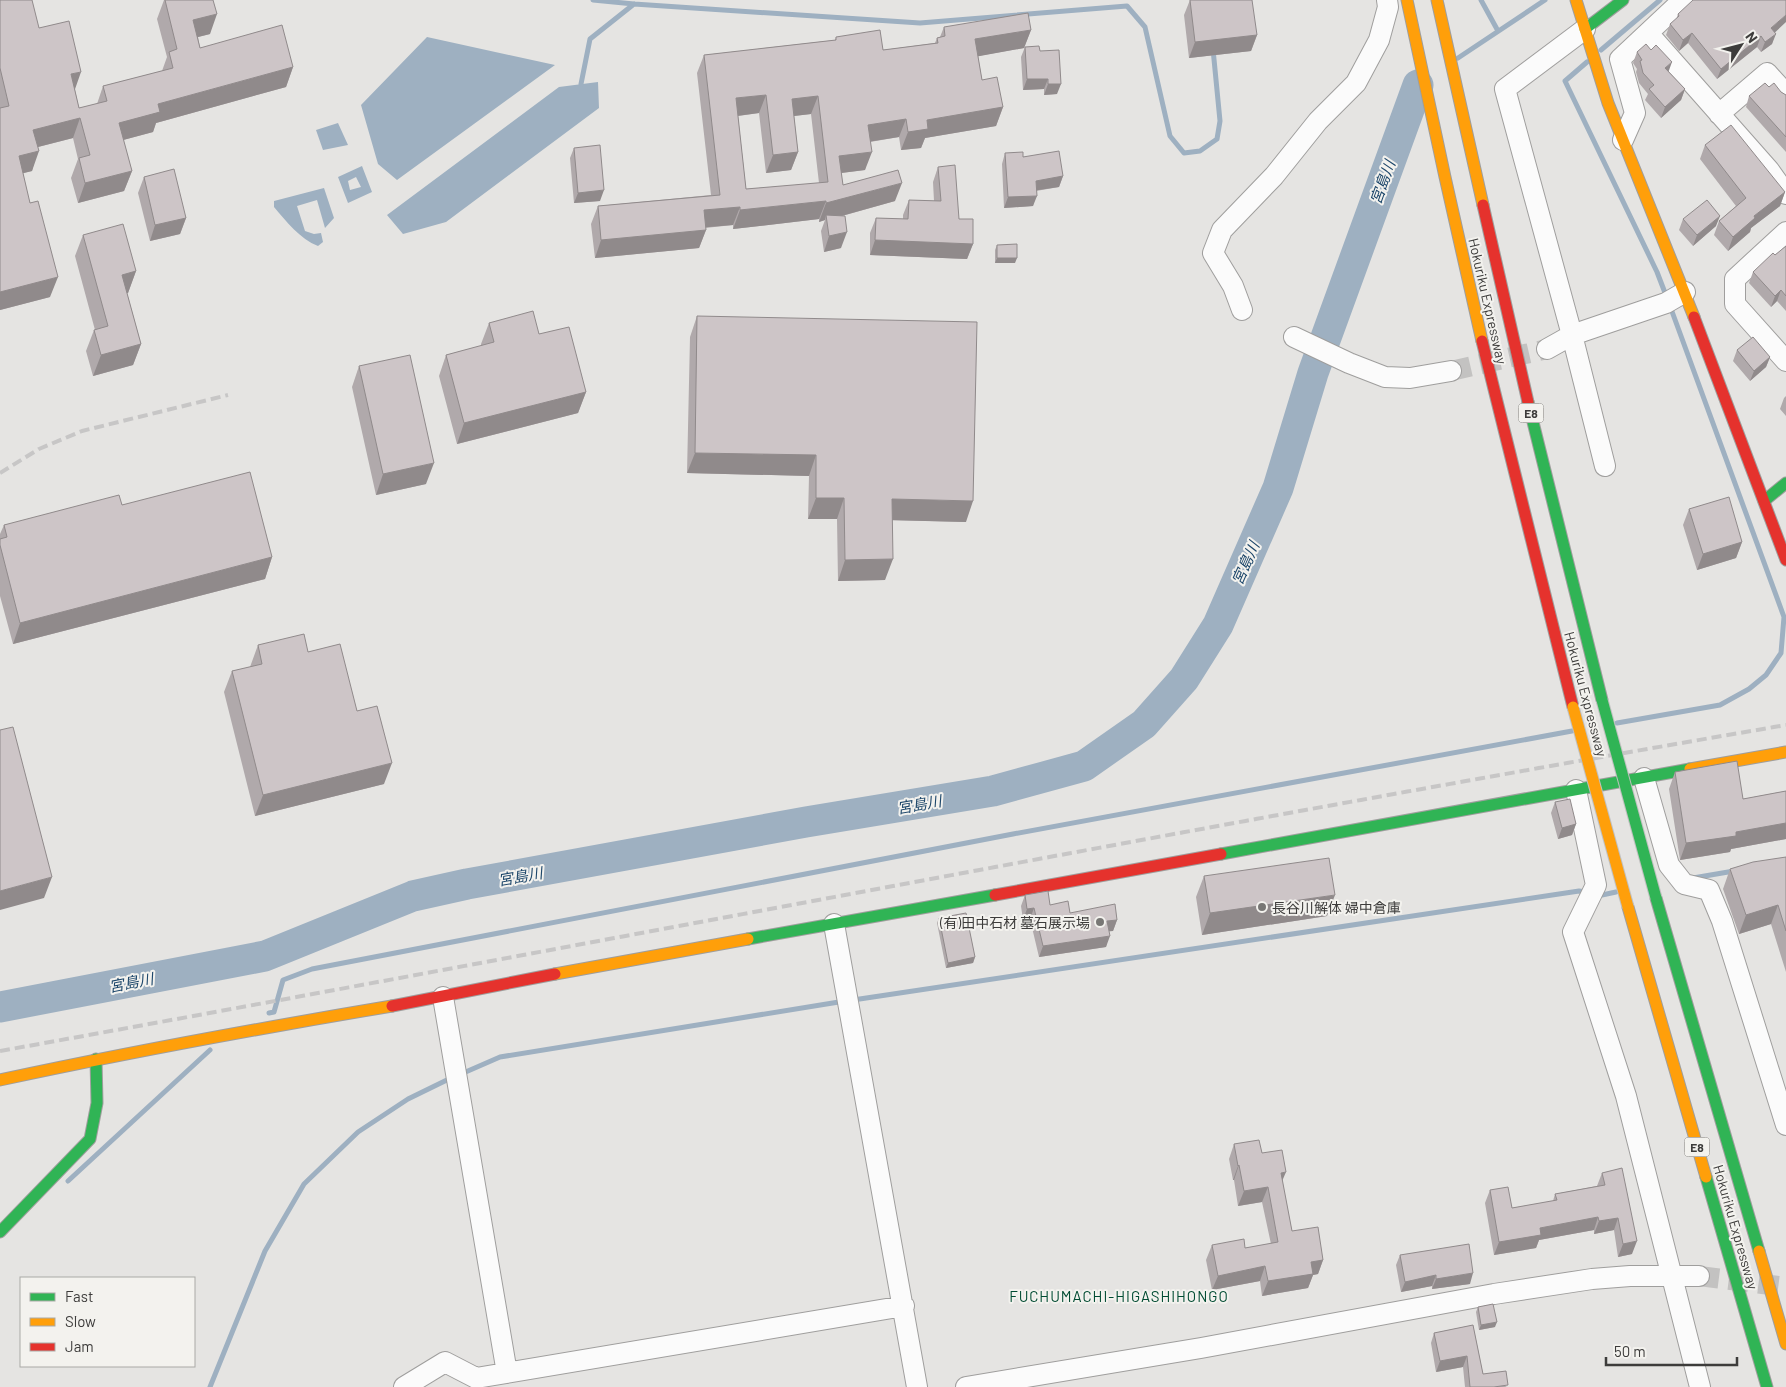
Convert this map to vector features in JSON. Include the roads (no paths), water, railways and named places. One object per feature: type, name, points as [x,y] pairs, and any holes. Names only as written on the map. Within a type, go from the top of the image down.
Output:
[{"type":"main road","name":"Hokuriku Expressway","points":[[1407,0],[1438,151],[1526,527],[1628,907],[1767,1387]]},
{"type":"main road","name":"Hokuriku Expressway","points":[[1437,0],[1463,124],[1557,522],[1602,700],[1656,898],[1786,1344]]},
{"type":"main road","points":[[1576,0],[1608,103],[1685,292],[1786,560]]},
{"type":"main road","points":[[1585,29],[1622,0]]},
{"type":"main road","points":[[1764,501],[1786,483]]},
{"type":"main road","points":[[0,1080],[96,1059],[260,1028],[443,997],[567,972],[1786,752]]},
{"type":"main road","points":[[0,1232],[90,1139],[97,1104],[96,1059]]},
{"type":"street","points":[[1242,310],[1233,286],[1213,252],[1222,230],[1274,176],[1318,121],[1356,83],[1379,40],[1388,7],[1387,0]]},
{"type":"street","points":[[1623,140],[1635,113],[1620,59],[1683,0]]},
{"type":"street","points":[[1585,29],[1505,89],[1572,335],[1605,466]]},
{"type":"street","points":[[1648,32],[1769,170],[1786,194]]},
{"type":"street","points":[[1720,114],[1767,73],[1786,94]]},
{"type":"street","points":[[1786,232],[1735,278],[1735,304],[1786,361]]},
{"type":"street","points":[[1546,349],[1572,335],[1666,303],[1685,292]]},
{"type":"street","points":[[1294,337],[1349,363],[1385,377],[1410,378],[1451,371]]},
{"type":"street","points":[[1644,778],[1669,865],[1684,884],[1709,890],[1722,921],[1786,1125]]},
{"type":"street","points":[[1576,790],[1596,885],[1573,932],[1626,1096],[1700,1387]]},
{"type":"street","points":[[834,924],[917,1387]]},
{"type":"street","points":[[443,997],[507,1373]]},
{"type":"street","points":[[966,1387],[1201,1348],[1494,1294],[1630,1276],[1699,1276]]},
{"type":"street","points":[[404,1387],[445,1362],[476,1378],[904,1306]]},
{"type":"water","points":[[427,37],[555,65],[397,180],[378,164],[361,105]]},
{"type":"water","points":[[598,82],[599,108],[446,222],[403,234],[387,215],[559,87]]},
{"type":"water","points":[[338,123],[348,145],[323,150],[316,130]]},
{"type":"water","points":[[362,166],[372,192],[348,203],[338,177]],"holes":[[[356,177],[361,187],[350,190],[348,181]]]},
{"type":"water","points":[[324,188],[334,218],[325,228],[317,200],[297,206],[305,231],[314,234],[321,233],[323,242],[318,246],[305,239],[294,229],[274,207],[274,201]]},
{"type":"waterway","points":[[593,0],[920,23],[1127,6],[1145,27],[1170,136],[1184,153],[1200,151],[1217,139],[1220,121],[1213,49]]},
{"type":"waterway","points":[[1481,0],[1498,31]]},
{"type":"waterway","points":[[1458,58],[1545,0]]},
{"type":"waterway","points":[[1601,50],[1660,0]]},
{"type":"waterway","points":[[581,84],[590,39],[634,4]]},
{"type":"waterway","points":[[1587,62],[1565,81],[1657,272],[1667,298]]},
{"type":"waterway","name":"宮島川","points":[[0,1007],[265,956],[413,896],[467,884],[806,822],[993,791],[1084,766],[1144,724],[1184,679],[1218,625],[1278,488],[1313,373],[1418,85]]},
{"type":"waterway","points":[[1617,723],[1720,705],[1749,689],[1766,675],[1781,653],[1784,617],[1670,306]]},
{"type":"waterway","points":[[269,1013],[274,1012],[283,980],[312,969],[1013,834],[1572,731]]},
{"type":"waterway","points":[[1693,878],[1734,871]]},
{"type":"waterway","points":[[853,1000],[1579,891],[1586,892]]},
{"type":"waterway","points":[[1597,894],[1602,895],[1616,892]]},
{"type":"waterway","points":[[461,1074],[500,1057],[845,1001]]},
{"type":"waterway","points":[[68,1181],[210,1050]]},
{"type":"waterway","points":[[210,1387],[265,1251],[304,1184],[358,1132],[408,1099],[453,1077]]},
{"type":"tunnel","points":[[1451,371],[1547,349]]},
{"type":"tunnel","points":[[1699,1276],[1786,1287]]},
{"type":"railway","points":[[0,473],[39,449],[82,431],[228,395]]},
{"type":"railway","points":[[0,1051],[1339,804],[1786,725]]},
{"type":"place","name":"長谷川解体 婦中倉庫","points":[[1262,907]]},
{"type":"place","name":"(有)田中石材 墓石展示場","points":[[1100,922]]},
{"type":"district","name":"FUCHUMACHI-HIGASHIHONGO","points":[[1119,1296]]}]
